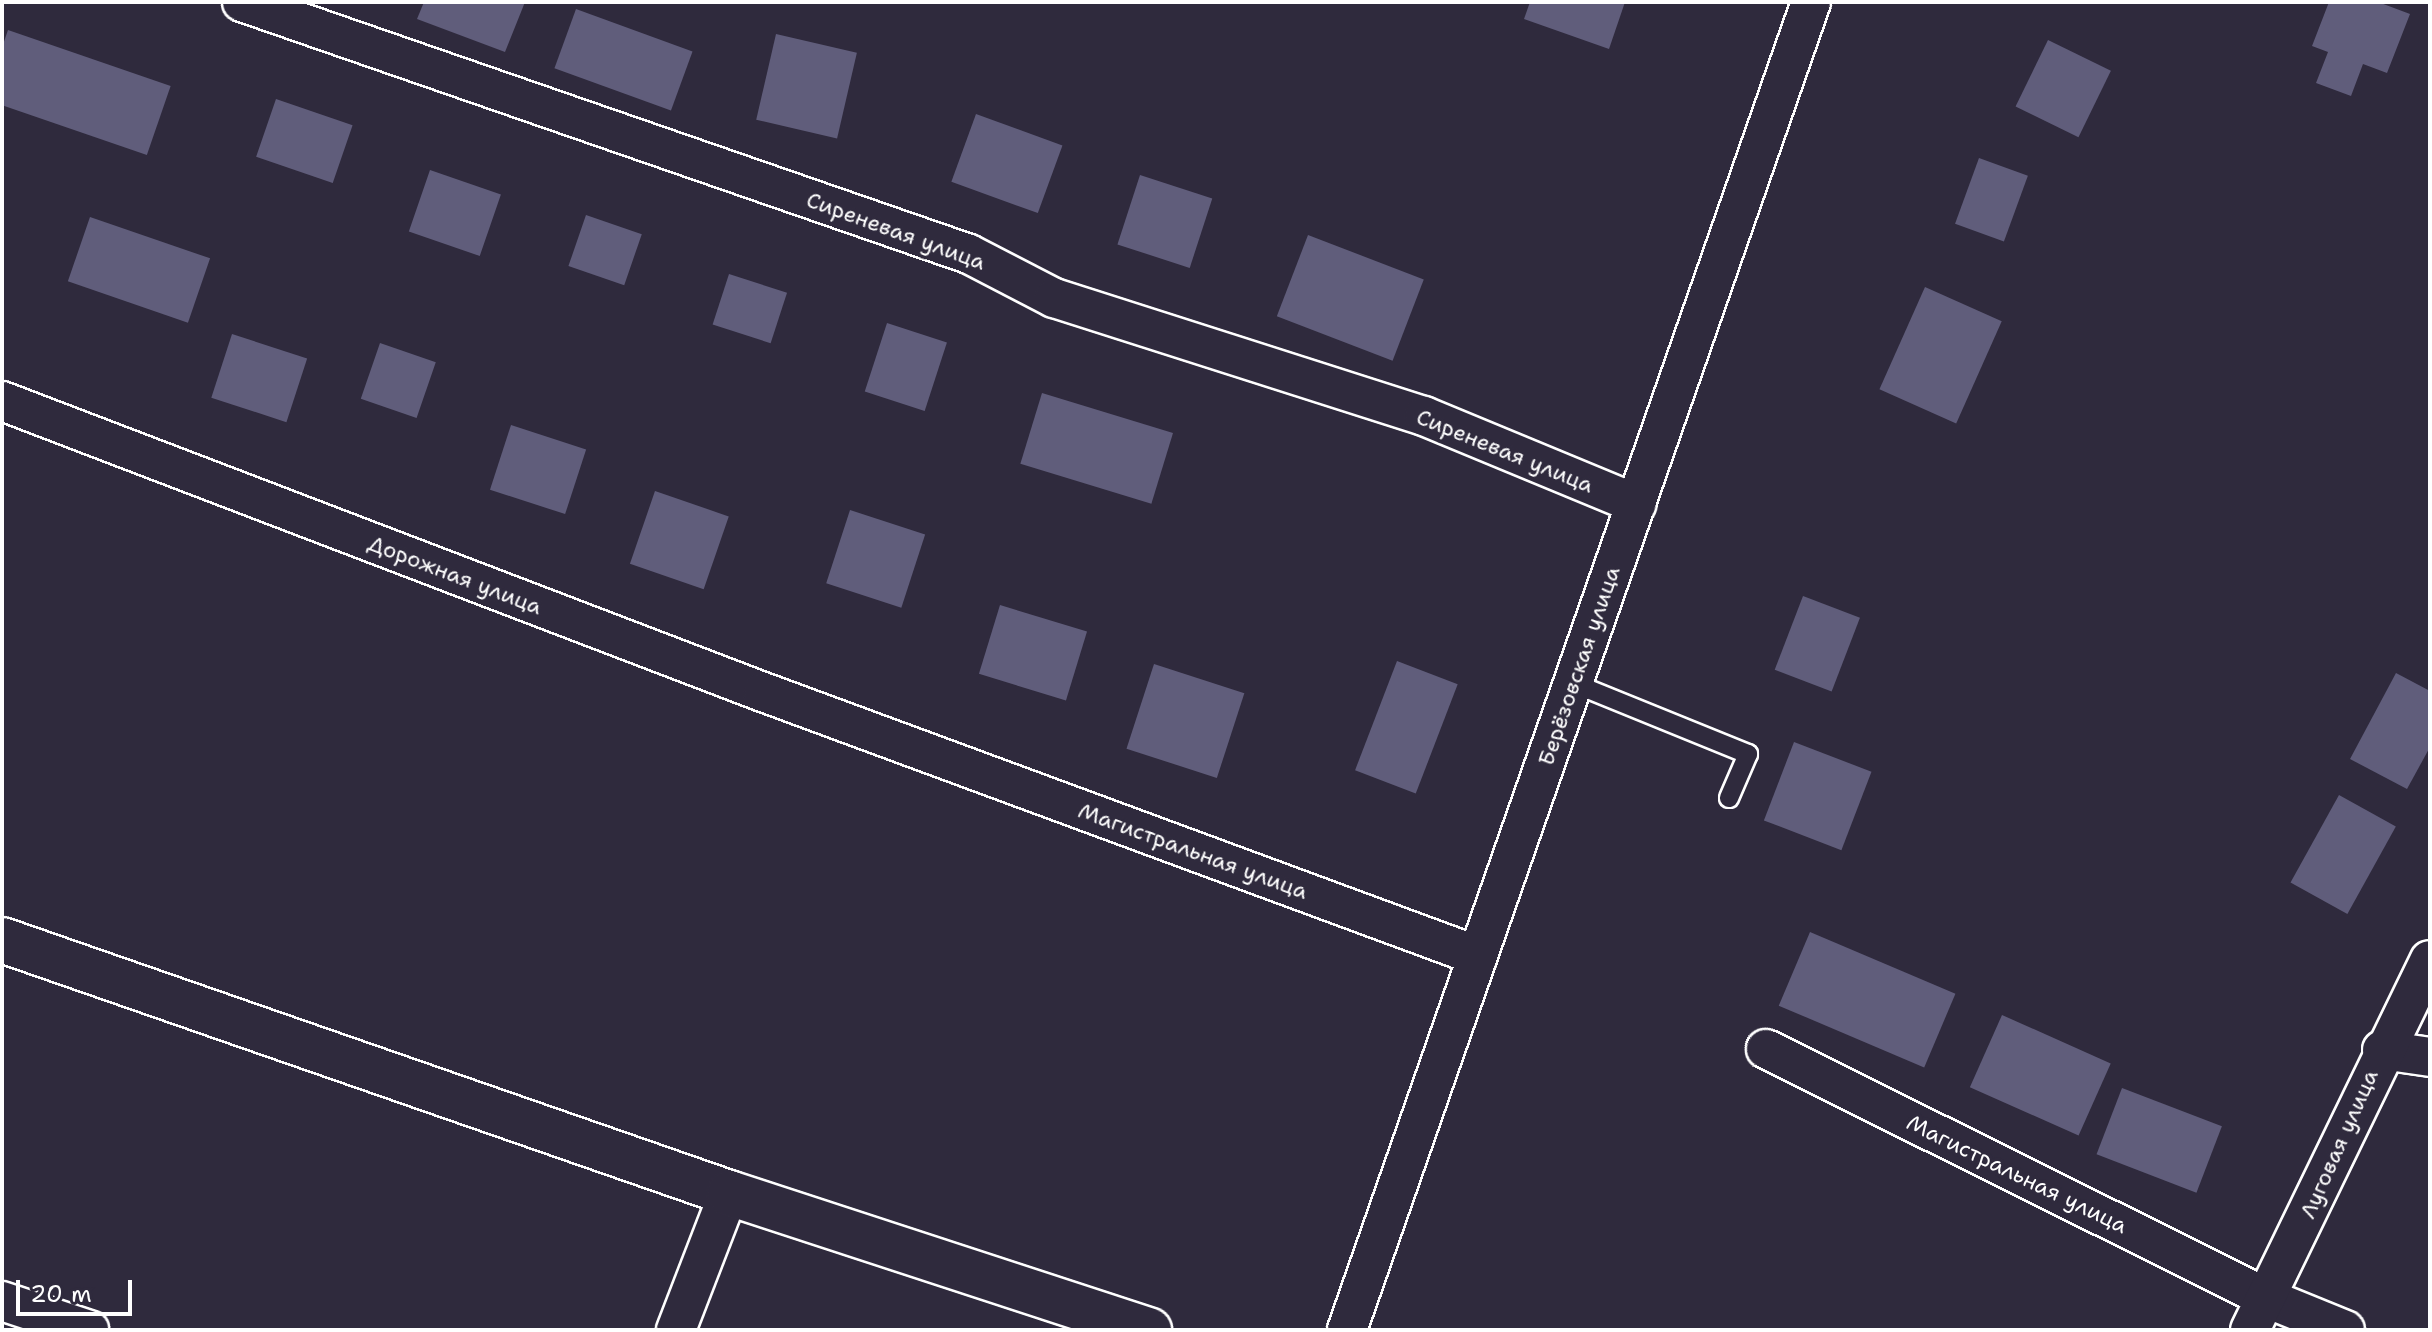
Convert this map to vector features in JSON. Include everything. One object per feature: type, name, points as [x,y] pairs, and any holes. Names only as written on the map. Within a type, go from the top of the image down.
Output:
[{"type":"main road","points":[[2,940],[729,1193],[1149,1330]]},
{"type":"street","name":"Сиреневая улица","points":[[242,2],[969,254],[1054,298],[1424,416],[1636,504]]},
{"type":"street","name":"Берёзовская улица","points":[[1347,1330],[1811,2]]},
{"type":"street","name":"Дорожная улица","points":[[2,401],[909,746]]},
{"type":"street","name":"Магистральная улица","points":[[909,746],[1478,956]]},
{"type":"street","name":"Луговая улица","points":[[2260,1314],[2382,1050],[2430,960]]},
{"type":"street","name":"Магистральная улица","points":[[1766,1049],[2260,1314],[2345,1330]]},
{"type":"street","points":[[2382,1050],[2430,1057]]},
{"type":"street","points":[[676,1330],[729,1193]]},
{"type":"street","points":[[2,1301],[89,1330]]},
{"type":"lane","points":[[1573,683],[1748,754],[1729,798]]},
{"type":"building","points":[[424,2],[525,2],[505,52],[417,19]]},
{"type":"building","points":[[1530,2],[1625,2],[1609,49],[1524,19]]},
{"type":"building","points":[[2329,2],[2378,2],[2410,14],[2387,73],[2363,64],[2351,96],[2316,83],[2328,52],[2312,46]]},
{"type":"building","points":[[576,9],[693,51],[671,111],[554,68]]},
{"type":"building","points":[[8,30],[171,86],[147,155],[2,105],[2,47]]},
{"type":"building","points":[[776,34],[857,53],[837,138],[756,120]]},
{"type":"building","points":[[2048,40],[2111,71],[2078,137],[2016,107]]},
{"type":"building","points":[[276,99],[353,125],[333,183],[256,157]]},
{"type":"building","points":[[976,114],[1062,145],[1038,213],[951,182]]},
{"type":"building","points":[[1979,158],[2028,176],[2004,242],[1955,224]]},
{"type":"building","points":[[430,170],[501,194],[480,256],[409,231]]},
{"type":"building","points":[[1140,175],[1212,198],[1190,268],[1117,244]]},
{"type":"building","points":[[586,215],[642,234],[624,285],[568,266]]},
{"type":"building","points":[[90,217],[210,258],[188,323],[68,281]]},
{"type":"building","points":[[1308,235],[1424,279],[1393,361],[1277,316]]},
{"type":"building","points":[[729,274],[787,293],[771,343],[713,324]]},
{"type":"building","points":[[1925,287],[2002,321],[1956,423],[1879,389]]},
{"type":"building","points":[[887,323],[947,342],[925,411],[865,391]]},
{"type":"building","points":[[232,334],[307,358],[286,422],[211,398]]},
{"type":"building","points":[[380,343],[436,362],[417,418],[361,399]]},
{"type":"building","points":[[1042,393],[1173,433],[1151,504],[1020,464]]},
{"type":"building","points":[[511,425],[586,449],[565,514],[490,490]]},
{"type":"building","points":[[655,491],[729,516],[704,589],[630,564]]},
{"type":"building","points":[[850,510],[925,534],[901,608],[826,583]]},
{"type":"building","points":[[1803,596],[1860,618],[1832,692],[1775,670]]},
{"type":"building","points":[[1000,605],[1087,632],[1066,700],[979,674]]},
{"type":"building","points":[[1397,661],[1458,684],[1416,794],[1355,770]]},
{"type":"building","points":[[1154,664],[1244,693],[1217,778],[1126,749]]},
{"type":"building","points":[[2396,673],[2430,691],[2430,747],[2407,789],[2350,759]]},
{"type":"building","points":[[1794,742],[1871,772],[1841,850],[1764,820]]},
{"type":"building","points":[[2339,795],[2396,827],[2347,914],[2291,882]]},
{"type":"building","points":[[1810,932],[1955,994],[1924,1067],[1779,1006]]},
{"type":"building","points":[[2002,1015],[2111,1063],[2079,1136],[1970,1087]]},
{"type":"building","points":[[2122,1088],[2222,1126],[2196,1193],[2097,1154]]}]
